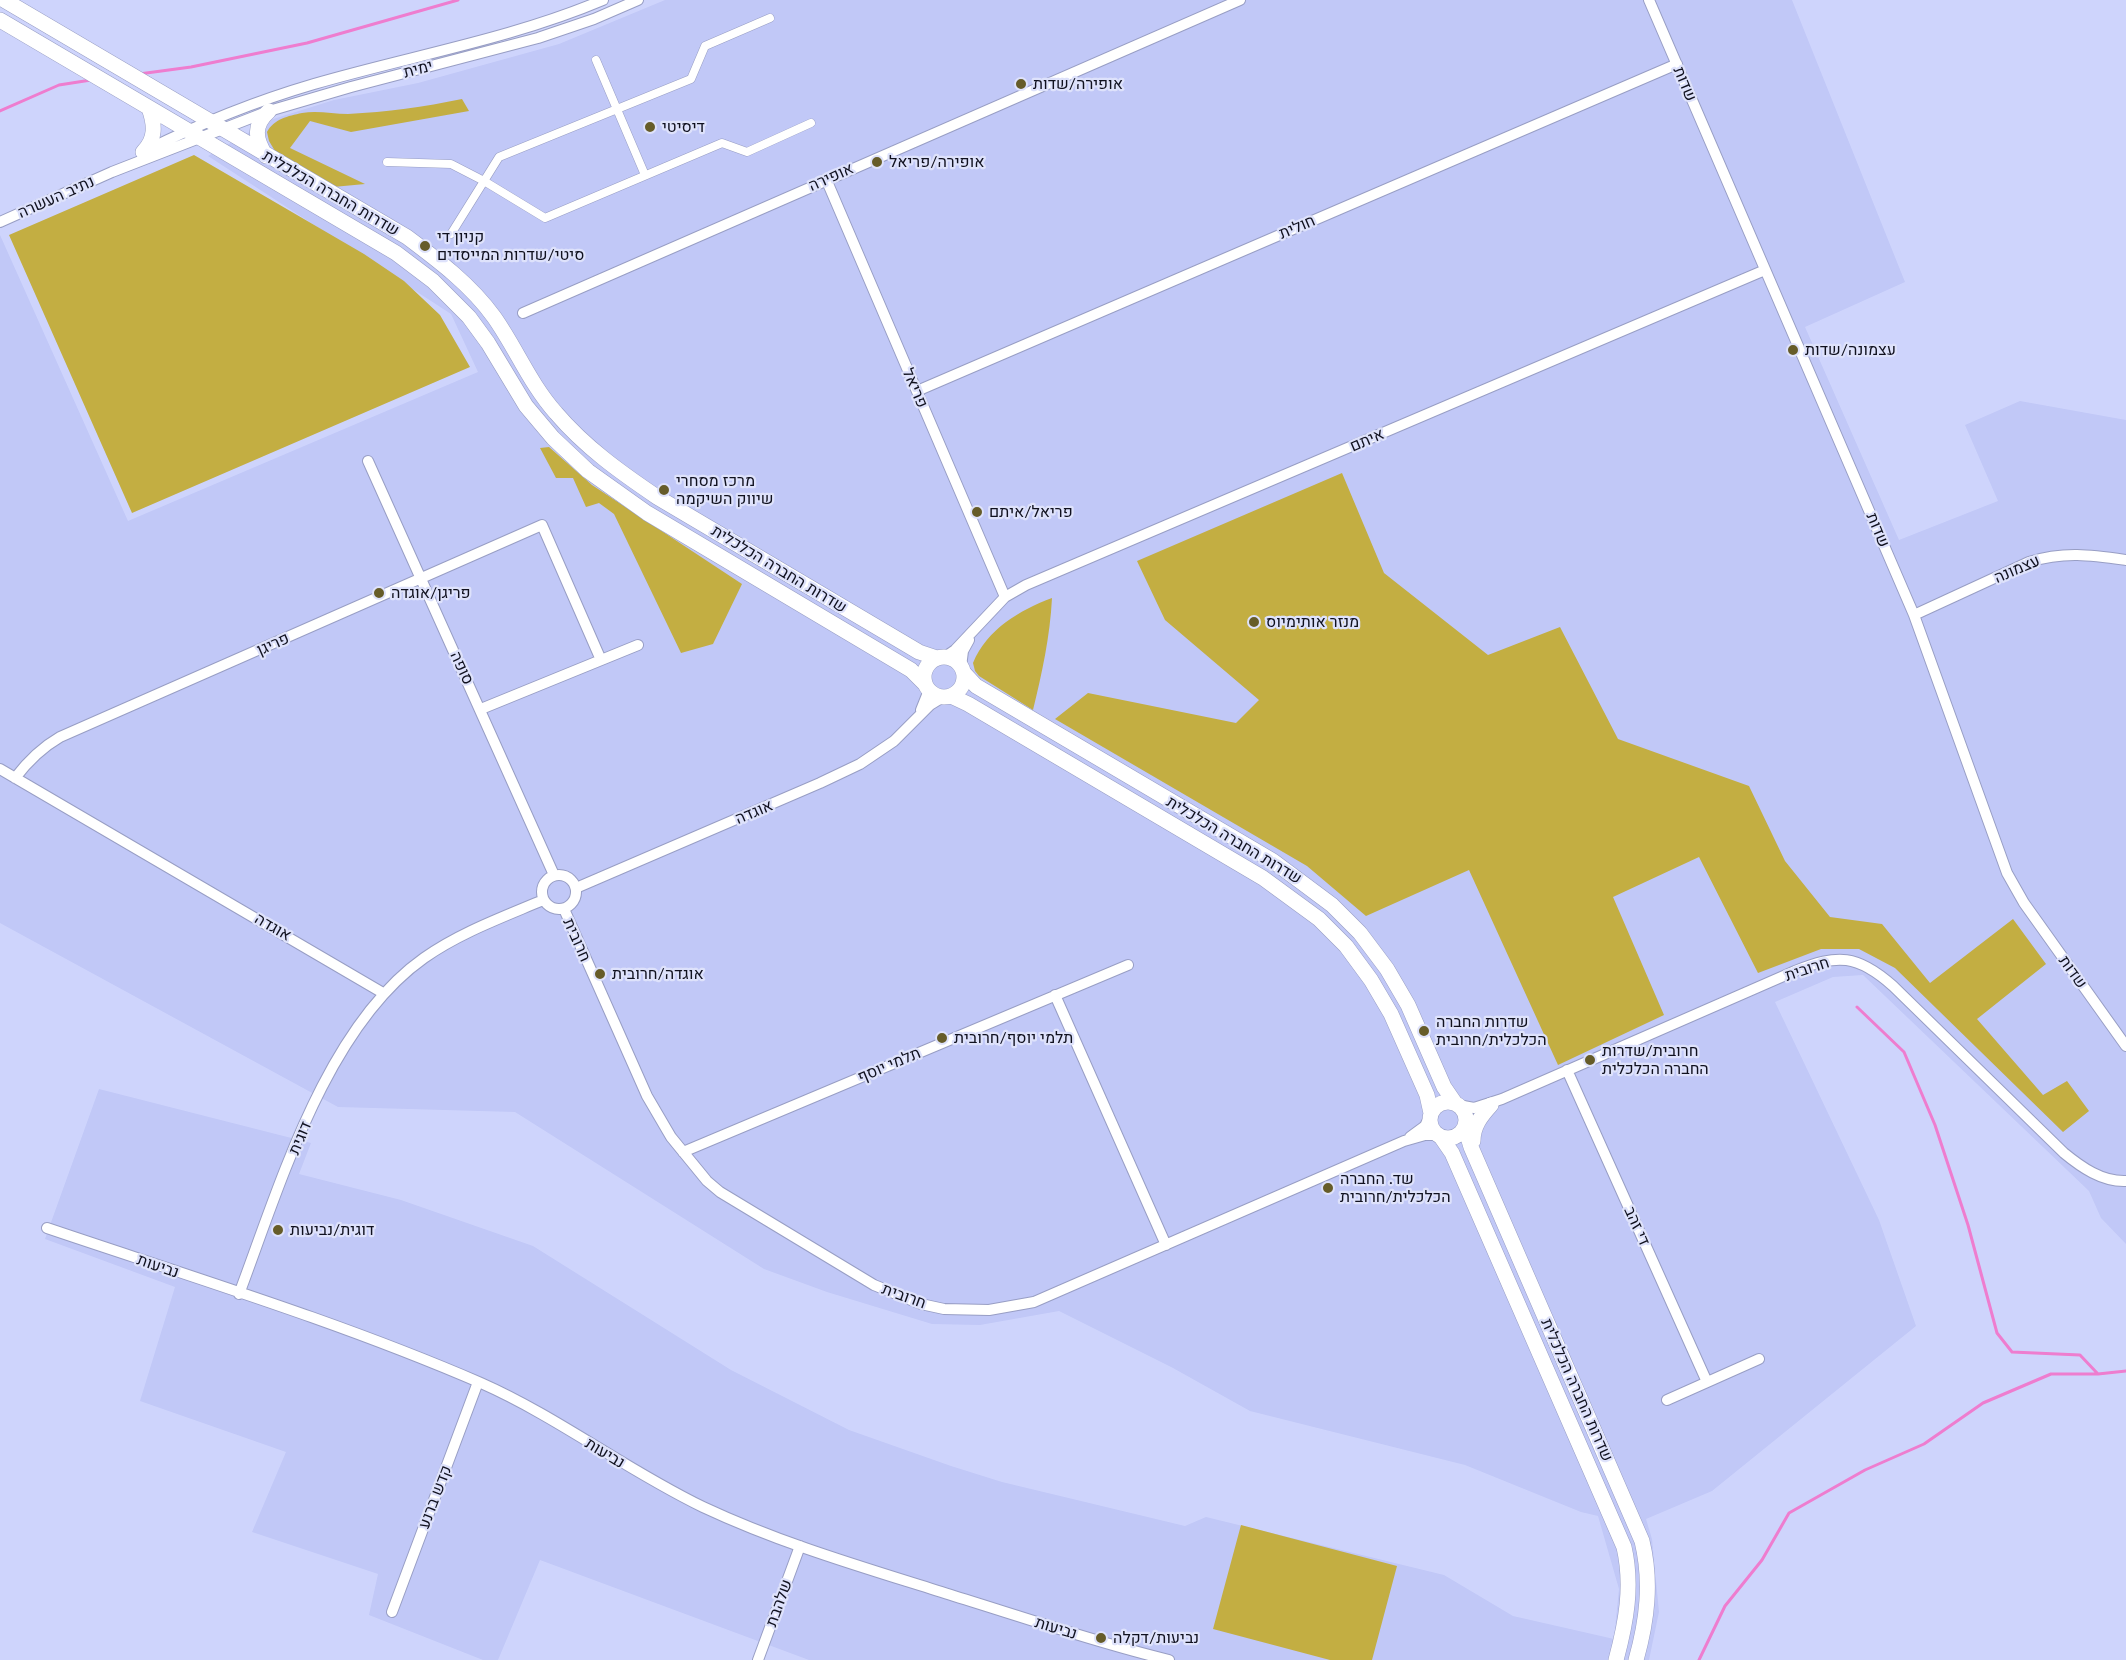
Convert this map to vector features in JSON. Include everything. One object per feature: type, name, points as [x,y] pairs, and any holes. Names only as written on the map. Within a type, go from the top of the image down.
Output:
[{"type":"main road","name":"שדרות החברה הכלכלית","points":[[4,0],[388,226],[446,266],[494,317],[554,412],[584,443],[617,470],[657,497],[920,652],[941,657]]},
{"type":"main road","name":"שדרות החברה הכלכלית","points":[[0,20],[378,242],[433,281],[478,329],[526,406],[540,424],[570,457],[606,486],[647,513],[911,670],[937,692],[961,700],[1263,878],[1319,919],[1346,946],[1381,996],[1427,1095],[1431,1115]]},
{"type":"main road","points":[[143,152],[154,134],[149,108]]},
{"type":"main road","points":[[266,156],[258,140],[256,129],[262,117],[269,111]]},
{"type":"main road","points":[[941,657],[957,661],[962,670],[963,684],[956,693],[937,692],[924,671],[932,661],[941,657]]},
{"type":"main road","name":"שדרות החברה הכלכלית","points":[[962,670],[976,686],[1273,861],[1332,904],[1360,933],[1387,969],[1408,1005],[1444,1087],[1457,1104]]},
{"type":"main road","points":[[1444,1102],[1457,1104],[1465,1113],[1466,1125],[1453,1138],[1440,1136],[1431,1127],[1431,1115],[1439,1104],[1444,1102]]},
{"type":"main road","points":[[1476,1159],[1474,1129],[1483,1113],[1496,1102]]},
{"type":"main road","name":"שדרות החברה הכלכלית","points":[[1466,1125],[1467,1136],[1476,1159],[1642,1541],[1649,1589],[1644,1629],[1636,1660]]},
{"type":"main road","name":"שדרות החברה הכלכלית","points":[[1440,1136],[1452,1153],[1624,1547],[1629,1589],[1625,1626],[1616,1660]]},
{"type":"street","name":"ימית","points":[[215,125],[275,96],[519,29],[603,0]]},
{"type":"street","name":"ימית","points":[[215,125],[538,38],[594,19],[638,0]]},
{"type":"street","name":"אופירה","points":[[523,312],[1240,0]]},
{"type":"street","name":"שדות","points":[[1649,0],[1914,615],[2007,873],[2024,903],[2126,1046]]},
{"type":"street","points":[[451,234],[499,157],[691,79],[705,46],[770,18]]},
{"type":"street","points":[[596,60],[645,175]]},
{"type":"street","name":"חולית","points":[[916,391],[1677,64]]},
{"type":"street","points":[[387,162],[452,164],[546,218],[722,143],[747,152],[811,123]]},
{"type":"street","name":"נתיב העשרה","points":[[112,172],[143,152],[215,125]]},
{"type":"street","name":"נתיב העשרה","points":[[0,222],[193,134]]},
{"type":"street","name":"פריאל","points":[[825,179],[1005,597]]},
{"type":"street","name":"איתם","points":[[941,657],[955,650],[1005,597],[1026,585],[1765,270]]},
{"type":"street","name":"סופה","points":[[368,461],[554,875]]},
{"type":"street","name":"פריגן","points":[[15,778],[29,759],[60,737],[542,525],[601,660]]},
{"type":"street","name":"עצמונה","points":[[1914,615],[2049,555],[2067,554],[2126,560]]},
{"type":"street","name":"איתם","points":[[962,670],[963,651],[978,625]]},
{"type":"street","points":[[481,709],[638,645]]},
{"type":"street","name":"אוגדה","points":[[576,888],[860,764],[894,741],[937,692]]},
{"type":"street","name":"אוגדה","points":[[0,769],[383,993]]},
{"type":"street","points":[[554,875],[570,879],[576,888],[573,903],[564,909],[552,908],[541,895],[543,885],[554,875]]},
{"type":"street","points":[[383,993],[425,957],[465,935],[543,900]]},
{"type":"street","name":"חרובית","points":[[564,909],[647,1096],[671,1137],[707,1181],[740,1206],[874,1284],[921,1304],[944,1309],[989,1310],[1034,1302],[1404,1141],[1425,1136],[1440,1136]]},
{"type":"street","name":"חרובית","points":[[1457,1104],[1474,1108],[1496,1102],[1795,970],[1832,959],[1848,960],[1878,972],[2080,1166],[2108,1179],[2126,1181]]},
{"type":"street","name":"תלמי יוסף","points":[[683,1152],[1128,965]]},
{"type":"street","name":"דוגית","points":[[239,1294],[284,1177],[326,1080],[350,1037],[383,993]]},
{"type":"street","points":[[1055,995],[1166,1245]]},
{"type":"street","name":"די זהב","points":[[1567,1070],[1707,1382]]},
{"type":"street","name":"חרובית","points":[[1466,1125],[1496,1102]]},
{"type":"street","name":"חרובית","points":[[1404,1141],[1425,1126],[1431,1115]]},
{"type":"street","name":"נביעות","points":[[47,1228],[348,1332],[478,1382],[532,1408],[682,1497],[800,1546],[1147,1658],[1169,1660]]},
{"type":"street","points":[[1667,1400],[1759,1359]]},
{"type":"street","name":"קדש ברנע","points":[[392,1612],[478,1382]]},
{"type":"street","name":"שלהבת","points":[[758,1660],[800,1546]]},
{"type":"shaded area","points":[[665,0],[1792,0],[1905,282],[1805,327],[1899,540],[1998,501],[1965,425],[2020,401],[2126,420],[2126,1244],[2101,1218],[2089,1191],[1863,975],[1833,977],[1775,1002],[1879,1220],[1916,1326],[1712,1491],[1646,1519],[1652,1539],[1659,1612],[1649,1660],[809,1660],[540,1560],[498,1660],[483,1660],[369,1615],[378,1574],[252,1532],[286,1452],[140,1401],[175,1287],[45,1239],[99,1089],[311,1143],[299,1174],[401,1200],[533,1246],[731,1370],[849,1430],[1002,1482],[1185,1526],[1206,1517],[1444,1575],[1513,1616],[1614,1639],[1619,1589],[1598,1516],[1581,1512],[1465,1465],[1250,1411],[1173,1368],[1059,1311],[980,1325],[932,1324],[827,1292],[764,1269],[515,1112],[338,1107],[0,923],[0,235],[128,521],[478,372],[451,314],[208,156],[270,120],[334,100],[418,83],[559,44]]},
{"type":"shaded area","points":[[462,99],[469,111],[351,132],[310,121],[290,148],[365,184],[333,187],[275,151],[267,132],[277,121],[302,113],[377,112]]},
{"type":"shaded area","points":[[194,155],[364,254],[404,281],[440,315],[470,367],[132,513],[9,235]]},
{"type":"shaded area","points":[[549,447],[592,485],[742,584],[713,644],[681,653],[614,514],[599,503],[586,507],[573,478],[556,478],[540,448]]},
{"type":"shaded area","points":[[1342,473],[1384,573],[1488,655],[1560,627],[1618,739],[1749,786],[1785,861],[1830,917],[1882,924],[1930,983],[2013,919],[2046,964],[1977,1019],[2043,1095],[2067,1081],[2089,1111],[2063,1132],[1895,968],[1859,949],[1821,949],[1758,973],[1699,857],[1613,897],[1664,1015],[1558,1065],[1469,870],[1366,916],[1307,866],[1055,719],[1088,693],[1236,723],[1259,700],[1165,620],[1137,561]]},
{"type":"shaded area","points":[[1052,598],[1045,655],[1033,710],[979,676],[973,663],[987,640],[1006,622],[1028,608]]},
{"type":"shaded area","points":[[1241,1525],[1397,1566],[1372,1660],[1330,1660],[1213,1629]]},
{"type":"waterway","points":[[139,74],[191,67],[307,43],[458,0]]},
{"type":"waterway","points":[[0,111],[59,85],[91,80]]},
{"type":"waterway","points":[[1857,1007],[1904,1052],[1935,1125],[1968,1225],[1997,1333],[2012,1352],[2080,1355],[2098,1374],[2126,1371]]},
{"type":"waterway","points":[[1699,1660],[1725,1606],[1762,1560],[1789,1513],[1865,1470],[1924,1444],[1983,1403],[2051,1374],[2098,1374]]},
{"type":"place","name":"אופירה/שדות","points":[[1021,84]]},
{"type":"place","name":"דיסיטי","points":[[650,127]]},
{"type":"place","name":"אופירה/פריאל","points":[[877,162]]},
{"type":"place","name":"קניון די סיטי/שדרות המייסדים","points":[[425,246]]},
{"type":"place","name":"עצמונה/שדות","points":[[1793,350]]},
{"type":"place","name":"מרכז מסחרי שיווק השיקמה","points":[[664,490]]},
{"type":"place","name":"פריאל/איתם","points":[[977,512]]},
{"type":"place","name":"פריגן/אוגדה","points":[[379,593]]},
{"type":"place","name":"מנזר אותימיוס","points":[[1254,622]]},
{"type":"place","name":"אוגדה/חרובית","points":[[600,974]]},
{"type":"place","name":"שדרות החברה הכלכלית/חרובית","points":[[1424,1031]]},
{"type":"place","name":"תלמי יוסף/חרובית","points":[[942,1038]]},
{"type":"place","name":"חרובית/שדרות החברה הכלכלית","points":[[1590,1060]]},
{"type":"place","name":"שד. החברה הכלכלית/חרובית","points":[[1328,1188]]},
{"type":"place","name":"דוגית/נביעות","points":[[278,1230]]},
{"type":"place","name":"נביעות/דקלה","points":[[1101,1638]]}]
